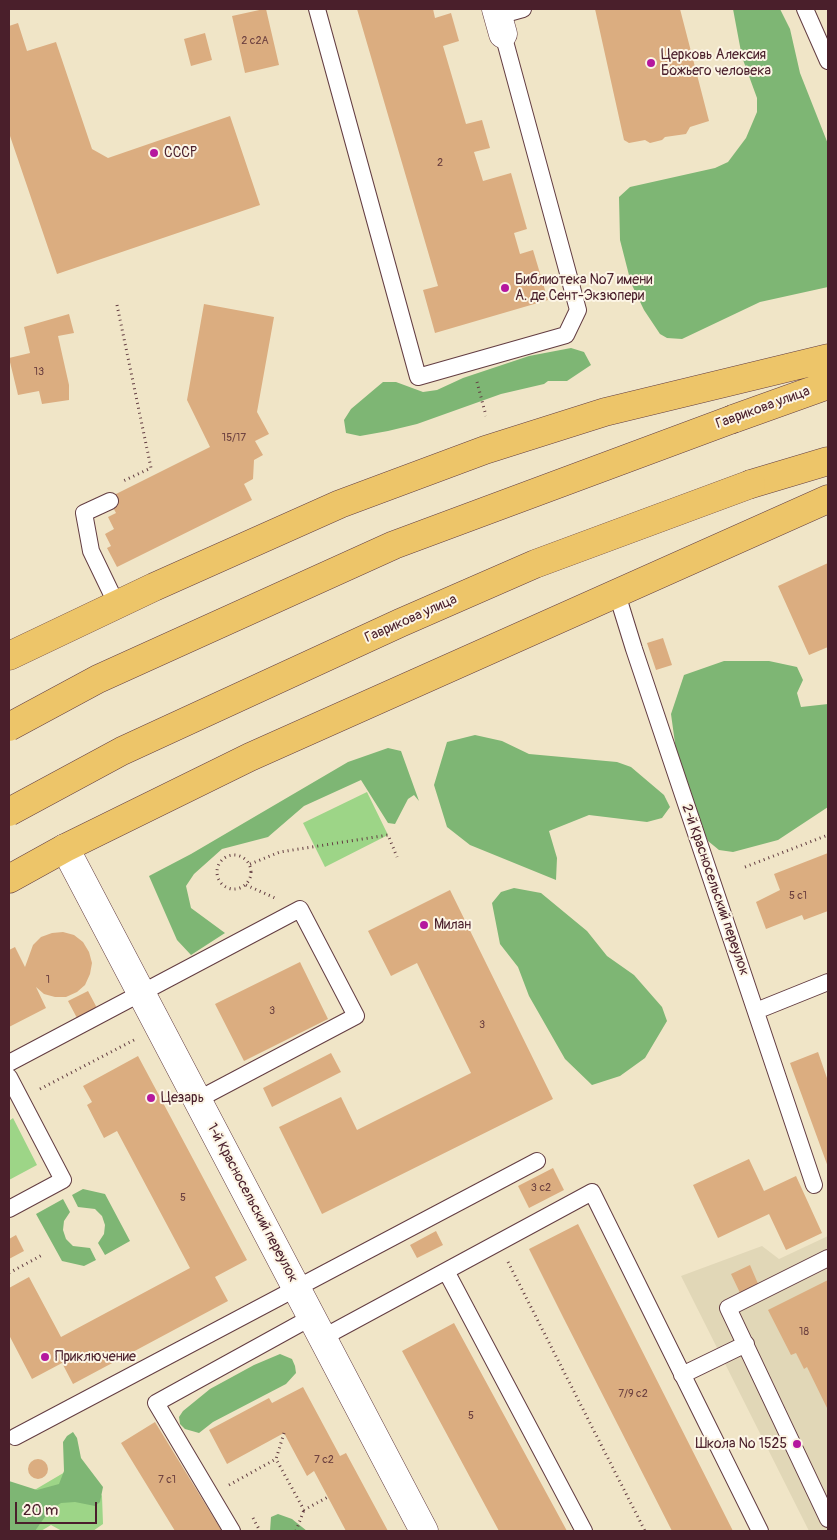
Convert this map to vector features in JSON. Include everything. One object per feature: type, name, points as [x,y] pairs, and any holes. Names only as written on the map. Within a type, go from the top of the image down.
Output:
[{"type":"main road","points":[[9,656],[340,504],[485,450],[605,412],[828,358]]},
{"type":"main road","name":"Гаврикова улица","points":[[9,727],[98,678],[394,545],[828,385]]},
{"type":"main road","name":"Гаврикова улица","points":[[9,812],[122,751],[400,623],[535,564],[751,484],[828,462]]},
{"type":"main road","points":[[9,879],[64,848],[250,757],[828,499]]},
{"type":"street","name":"1-й Красносельский переулок","points":[[64,848],[424,1531]]},
{"type":"lane","points":[[318,9],[418,377],[566,335],[578,310],[505,17]]},
{"type":"lane","points":[[805,9],[828,61]]},
{"type":"lane","points":[[110,501],[84,513],[92,551],[117,605]]},
{"type":"lane","name":"2-й Красносельский переулок","points":[[618,594],[634,649],[814,1184]]},
{"type":"lane","points":[[9,1063],[300,909],[356,1016],[197,1100]]},
{"type":"lane","points":[[756,1011],[828,982]]},
{"type":"lane","points":[[9,1077],[63,1180],[9,1209]]},
{"type":"lane","points":[[15,1437],[537,1161]]},
{"type":"lane","points":[[232,1531],[156,1403],[317,1327],[446,1272],[592,1192],[760,1531]]},
{"type":"lane","points":[[828,1258],[728,1308],[828,1519]]},
{"type":"lane","points":[[446,1272],[584,1531]]},
{"type":"lane","points":[[682,1375],[746,1344]]},
{"type":"path","points":[[117,305],[151,468],[126,480]]},
{"type":"path","points":[[478,386],[486,416]]},
{"type":"path","points":[[250,864],[280,852],[388,835],[397,858]]},
{"type":"path","points":[[745,867],[828,835]]},
{"type":"path","points":[[238,855],[250,864],[250,879],[239,889],[224,886],[219,880],[219,865],[230,856],[238,855]]},
{"type":"path","points":[[20,1100],[159,1027]]},
{"type":"path","points":[[498,1243],[645,1531]]},
{"type":"path","points":[[9,1272],[44,1254]]},
{"type":"path","points":[[211,1495],[276,1459],[284,1433]]},
{"type":"path","points":[[276,1459],[304,1510]]},
{"type":"path","points":[[296,1531],[304,1510],[328,1497]]},
{"type":"path","points":[[253,1518],[260,1531]]},
{"type":"shaded area","name":"Школа № 1525","points":[[828,1236],[828,1531],[809,1531],[681,1276],[762,1246],[779,1259]]},
{"type":"green space","points":[[733,9],[780,9],[790,29],[800,73],[828,144],[828,287],[760,302],[682,339],[667,338],[660,334],[644,310],[631,283],[620,240],[619,197],[630,187],[715,168],[728,162],[746,138],[757,112],[757,98],[742,57]]},
{"type":"green space","points":[[571,348],[584,352],[591,365],[567,381],[548,381],[544,384],[501,394],[417,424],[388,431],[360,436],[346,433],[344,420],[351,409],[383,382],[396,382],[423,392],[437,390],[463,378],[529,356]]},
{"type":"green space","points":[[724,661],[769,661],[797,667],[803,680],[797,693],[801,707],[828,704],[828,807],[778,840],[733,852],[719,850],[708,841],[681,787],[671,714],[684,675]]},
{"type":"green space","points":[[475,735],[502,741],[529,754],[617,762],[631,767],[664,795],[670,807],[662,818],[647,822],[589,815],[549,831],[557,858],[556,880],[470,845],[447,827],[434,785],[447,742]]},
{"type":"green space","points":[[388,748],[401,751],[419,801],[414,795],[408,799],[395,824],[388,823],[361,780],[304,806],[268,837],[222,849],[194,874],[186,886],[191,908],[225,933],[191,955],[177,940],[149,876],[191,854],[348,762]]},
{"type":"green space","points":[[367,792],[388,835],[325,867],[303,823]]},
{"type":"green space","points":[[514,888],[541,893],[587,931],[607,956],[634,975],[662,1007],[667,1021],[645,1058],[620,1076],[592,1085],[565,1059],[529,996],[518,967],[500,944],[492,903],[501,892]]},
{"type":"green space","points":[[13,1118],[37,1165],[9,1180],[9,1121]]},
{"type":"green space","points":[[83,1189],[105,1194],[130,1241],[105,1255],[98,1243],[104,1234],[105,1225],[102,1216],[95,1209],[78,1207],[72,1195]]},
{"type":"green space","points":[[63,1199],[70,1212],[64,1221],[63,1230],[66,1239],[73,1246],[90,1248],[96,1260],[84,1266],[62,1261],[36,1214]]},
{"type":"green space","points":[[280,1354],[292,1359],[295,1366],[296,1373],[286,1384],[213,1422],[199,1433],[185,1429],[180,1424],[179,1417],[183,1411],[210,1389],[254,1365]]},
{"type":"green space","points":[[73,1432],[77,1438],[81,1458],[103,1487],[100,1502],[95,1506],[75,1502],[61,1503],[49,1511],[35,1531],[9,1531],[9,1481],[37,1490],[59,1484],[64,1471],[63,1442]]},
{"type":"green space","points":[[82,1462],[102,1496],[103,1524],[93,1531],[62,1531],[51,1525],[41,1531],[9,1531],[9,1505]]},
{"type":"green space","points":[[278,1514],[292,1519],[307,1531],[270,1531],[271,1517]]},
{"type":"building","points":[[266,9],[279,65],[245,73],[232,16]]},
{"type":"building","points":[[357,9],[433,9],[435,18],[451,13],[459,41],[443,46],[466,124],[482,120],[490,148],[474,152],[483,181],[511,173],[527,229],[514,233],[520,254],[533,250],[548,300],[435,333],[423,290],[438,286]]},
{"type":"building","name":"Церковь Алексия Божьего человека","points":[[595,9],[680,9],[709,121],[690,127],[686,134],[665,137],[662,140],[650,143],[645,140],[629,143],[624,140]]},
{"type":"building","points":[[18,23],[27,51],[56,42],[92,149],[108,158],[230,116],[260,205],[57,274],[9,133],[9,26]]},
{"type":"building","points":[[205,33],[212,60],[191,66],[184,39]]},
{"type":"building","points":[[204,304],[274,317],[257,412],[269,434],[255,441],[263,455],[254,460],[253,479],[244,484],[252,500],[117,567],[107,548],[111,546],[105,534],[114,529],[108,517],[116,513],[108,498],[210,447],[187,400]]},
{"type":"building","points":[[69,314],[74,333],[58,336],[69,385],[69,400],[42,404],[39,391],[18,395],[9,358],[30,353],[24,327]]},
{"type":"building","points":[[828,563],[828,647],[809,655],[778,586]]},
{"type":"building","points":[[663,638],[672,665],[656,670],[647,643]]},
{"type":"building","points":[[828,853],[828,911],[804,920],[802,915],[766,929],[756,902],[780,890],[774,874]]},
{"type":"building","points":[[450,890],[553,1099],[322,1214],[279,1127],[341,1097],[357,1130],[471,1073],[417,963],[391,976],[368,931]]},
{"type":"building","points":[[63,932],[74,935],[83,942],[89,952],[92,963],[85,985],[77,992],[66,997],[44,994],[36,987],[46,1008],[9,1027],[9,950],[15,947],[25,967],[33,945],[41,937]]},
{"type":"building","points":[[300,962],[328,1019],[244,1061],[215,1004]]},
{"type":"building","points":[[88,991],[97,1008],[77,1018],[68,1001]]},
{"type":"building","points":[[818,1052],[828,1081],[828,1167],[790,1063]]},
{"type":"building","points":[[331,1053],[341,1072],[272,1107],[263,1088]]},
{"type":"building","points":[[138,1056],[247,1260],[215,1277],[228,1301],[73,1384],[62,1363],[32,1379],[9,1335],[9,1288],[29,1277],[61,1337],[190,1268],[117,1131],[104,1138],[87,1105],[92,1102],[83,1086]]},
{"type":"building","points":[[749,1159],[764,1191],[796,1176],[822,1233],[786,1250],[769,1214],[718,1238],[693,1185]]},
{"type":"building","points":[[553,1168],[564,1190],[529,1208],[518,1186]]},
{"type":"building","points":[[578,1224],[733,1531],[672,1531],[564,1319],[529,1249]]},
{"type":"building","points":[[436,1231],[443,1245],[417,1258],[410,1245]]},
{"type":"building","points":[[16,1235],[24,1251],[9,1259],[9,1239]]},
{"type":"building","points":[[750,1265],[759,1286],[741,1295],[731,1274]]},
{"type":"building","points":[[828,1280],[828,1410],[807,1367],[804,1369],[796,1353],[791,1355],[768,1310]]},
{"type":"building","points":[[454,1323],[567,1531],[499,1531],[402,1351]]},
{"type":"building","points":[[303,1387],[340,1456],[346,1453],[388,1531],[346,1531],[314,1471],[307,1476],[284,1433],[227,1464],[209,1430],[269,1398],[272,1403]]},
{"type":"building","points":[[155,1422],[222,1531],[175,1531],[121,1443]]},
{"type":"building","points":[[38,1459],[45,1462],[48,1469],[45,1476],[38,1479],[31,1476],[28,1469],[31,1462]]},
{"type":"place","name":"Церковь Алексия Божьего человека","points":[[651,63]]},
{"type":"place","name":"СССР","points":[[154,153]]},
{"type":"place","name":"Библиотека №7 имени А. де Сент-Экзюпери","points":[[505,288]]},
{"type":"place","name":"Милан","points":[[424,925]]},
{"type":"place","name":"Цезарь","points":[[151,1098]]},
{"type":"place","name":"Приключение","points":[[45,1357]]},
{"type":"place","name":"Школа № 1525","points":[[797,1444]]}]
